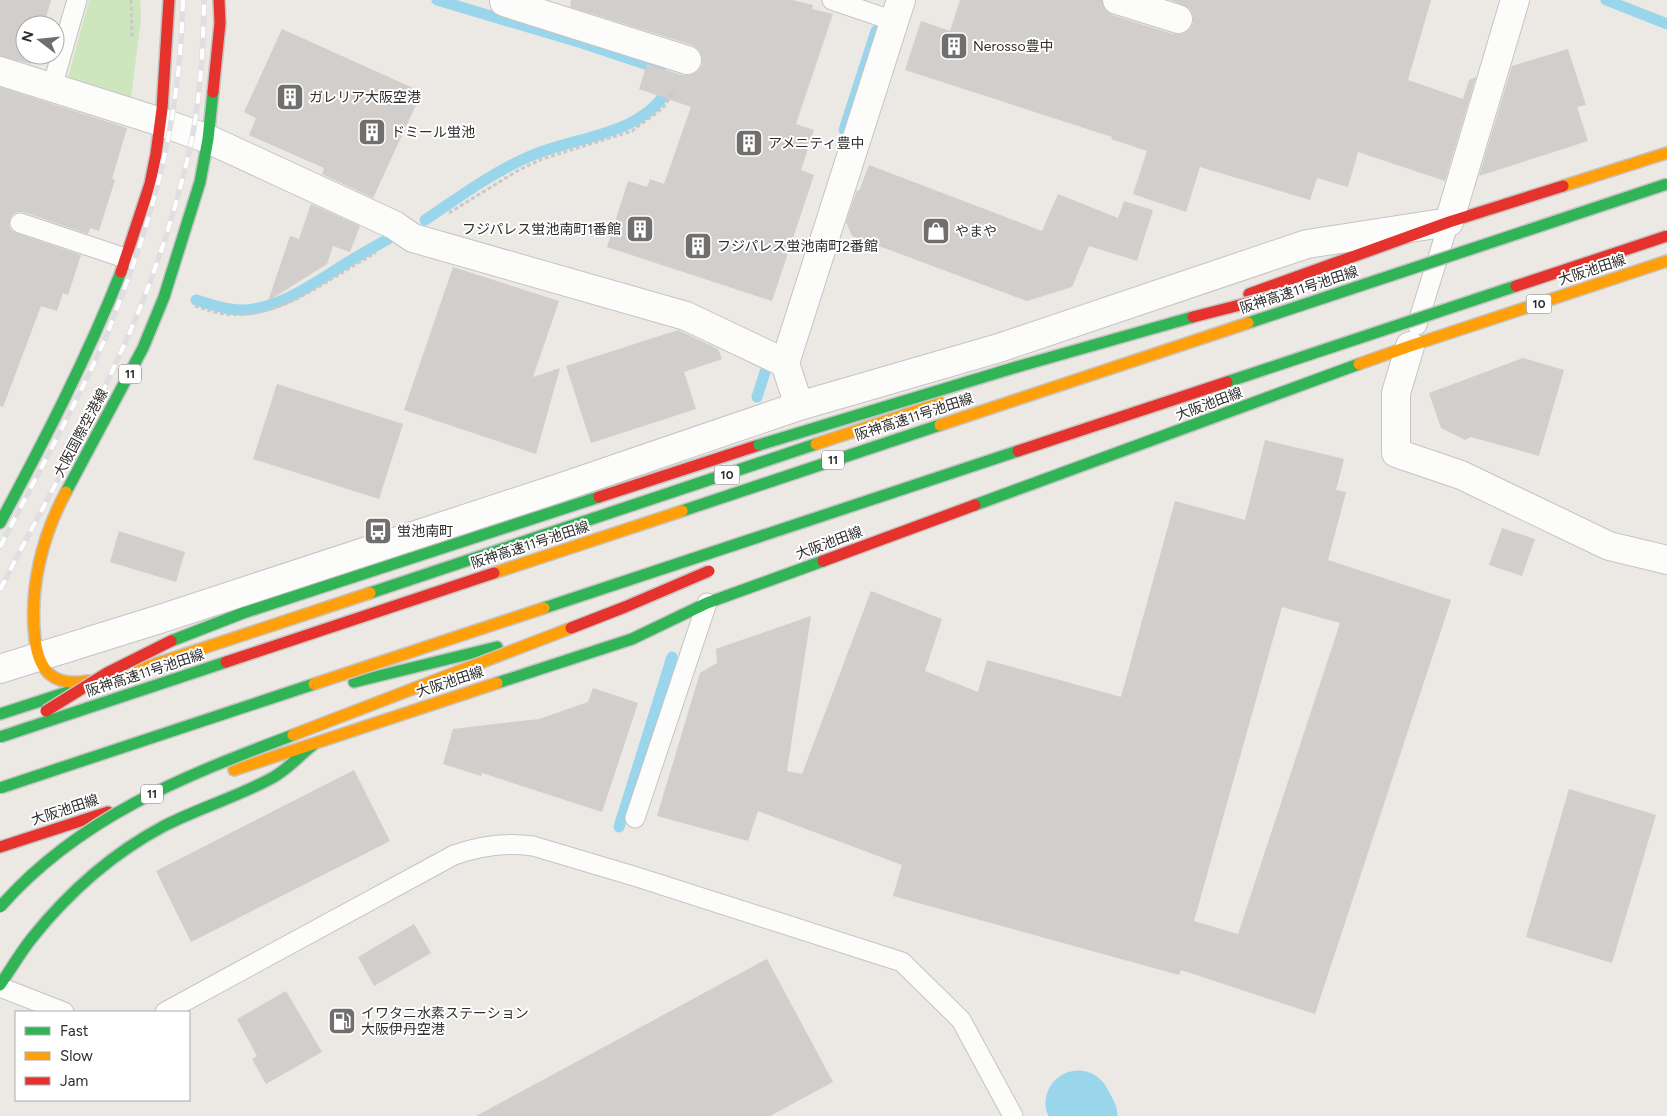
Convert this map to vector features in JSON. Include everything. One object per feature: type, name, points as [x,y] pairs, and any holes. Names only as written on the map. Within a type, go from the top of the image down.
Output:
[{"type":"main road","points":[[0,522],[45,438],[84,359],[126,258],[150,183],[161,122],[168,0]]},
{"type":"main road","name":"大阪国際空港線","points":[[108,679],[72,683],[56,680],[47,673],[38,658],[33,629],[32,603],[39,565],[58,507],[154,325],[200,182],[208,139],[220,23],[219,0]]},
{"type":"main road","name":"10","points":[[0,714],[411,580],[1011,379],[1450,222],[1667,153]]},
{"type":"main road","name":"阪神高速11号池田線","points":[[0,737],[1667,184]]},
{"type":"main road","points":[[0,789],[1667,236]]},
{"type":"main road","name":"11","points":[[1350,277],[1500,239]]},
{"type":"main road","name":"大阪池田線","points":[[0,847],[632,639],[707,603],[1410,346],[1667,262]]},
{"type":"main road","points":[[0,747],[52,707],[106,673],[171,641],[243,613],[758,445],[1208,313],[1293,291]]},
{"type":"main road","points":[[771,544],[890,494]]},
{"type":"main road","name":"11","points":[[0,907],[44,862],[92,827],[211,766],[625,607],[716,568]]},
{"type":"main road","points":[[0,789],[340,686],[460,655],[568,631],[609,629],[632,639]]},
{"type":"main road","points":[[0,986],[33,937],[72,894],[112,858],[132,844],[195,810],[248,790],[274,777],[314,744]]},
{"type":"street","points":[[504,0],[504,2],[687,60]]},
{"type":"street","points":[[1117,0],[1178,18]]},
{"type":"street","points":[[0,669],[160,620],[798,406],[998,348],[1307,244],[1450,222],[1515,0]]},
{"type":"street","points":[[798,406],[785,363],[898,11]]},
{"type":"street","points":[[0,71],[161,122],[208,139],[394,225],[413,238],[686,316],[785,363]]},
{"type":"street","points":[[1410,346],[1396,393],[1396,453],[1461,475],[1609,546],[1667,560]]},
{"type":"lane","points":[[52,88],[77,0]]},
{"type":"lane","points":[[832,0],[898,11]]},
{"type":"lane","points":[[1410,346],[1450,222]]},
{"type":"lane","points":[[20,223],[126,258]]},
{"type":"lane","points":[[635,818],[707,603]]},
{"type":"lane","points":[[166,1011],[454,855],[467,850],[497,845],[521,844],[637,877],[902,962],[961,1020],[1013,1116]]},
{"type":"lane","points":[[0,986],[62,1011]]},
{"type":"path","points":[[131,0],[132,40]]},
{"type":"green space","points":[[89,0],[140,0],[141,19],[131,98],[67,81]]},
{"type":"building","points":[[0,0],[51,0],[47,15],[15,15],[15,60],[0,56]]},
{"type":"building","points":[[571,0],[792,0],[813,5],[812,9],[833,14],[796,124],[814,130],[801,170],[814,175],[772,301],[607,247],[628,181],[647,187],[650,179],[664,184],[691,107],[639,89],[647,64],[682,75],[690,75],[698,71],[702,65],[702,57],[699,50],[692,45],[570,7]]},
{"type":"building","points":[[960,0],[1102,0],[1105,10],[1112,15],[1173,34],[1181,34],[1189,30],[1193,23],[1193,15],[1189,8],[1170,0],[1431,0],[1408,80],[1463,99],[1469,80],[1476,77],[1445,181],[1358,152],[1348,187],[1317,178],[1310,200],[1200,167],[1186,212],[1133,194],[1147,151],[1111,139],[1112,137],[905,70],[921,21],[950,31]]},
{"type":"building","points":[[282,29],[422,92],[373,198],[322,174],[324,168],[249,135],[256,118],[244,112]]},
{"type":"building","points":[[1568,49],[1586,105],[1577,107],[1588,141],[1479,176],[1512,66]]},
{"type":"building","points":[[0,87],[127,128],[112,179],[115,180],[99,231],[90,228],[88,234],[23,212],[17,212],[10,219],[9,226],[12,231],[81,255],[68,295],[63,293],[57,311],[41,306],[3,407],[0,406]]},
{"type":"building","points":[[869,165],[1042,231],[1058,194],[1118,218],[1124,201],[1153,210],[1137,261],[1089,246],[1072,287],[1027,301],[852,236],[846,222],[857,190],[859,191]]},
{"type":"building","points":[[311,204],[360,226],[350,252],[333,246],[327,264],[268,301],[290,236],[299,239]]},
{"type":"building","points":[[453,267],[559,301],[533,377],[560,368],[536,454],[404,410]]},
{"type":"building","points":[[678,330],[718,349],[722,359],[684,372],[696,409],[591,443],[566,366]]},
{"type":"building","points":[[1523,358],[1564,370],[1539,456],[1471,437],[1465,440],[1441,428],[1429,393]]},
{"type":"building","points":[[277,384],[403,424],[379,499],[253,459]]},
{"type":"building","points":[[1265,440],[1344,459],[1336,490],[1346,492],[1328,560],[1451,600],[1315,1014],[1181,970],[1179,975],[893,896],[902,865],[758,811],[748,841],[657,816],[700,673],[717,663],[716,649],[811,616],[787,771],[802,774],[871,591],[942,619],[925,671],[978,692],[987,660],[1121,697],[1175,501],[1245,520]],"holes":[[[1282,607],[1340,623],[1238,934],[1194,921]]]},
{"type":"building","points":[[1502,528],[1535,539],[1522,576],[1489,565]]},
{"type":"building","points":[[119,531],[185,552],[176,582],[110,562]]},
{"type":"building","points":[[593,688],[638,703],[602,812],[482,773],[481,776],[443,764],[453,729],[539,719],[588,702]]},
{"type":"building","points":[[354,770],[390,841],[191,942],[156,871]]},
{"type":"building","points":[[1569,789],[1656,815],[1612,963],[1526,937]]},
{"type":"building","points":[[414,924],[431,953],[374,986],[358,957]]},
{"type":"building","points":[[767,959],[833,1082],[770,1116],[476,1116]]},
{"type":"building","points":[[286,991],[322,1052],[266,1084],[252,1059],[257,1056],[237,1019]]},
{"type":"waterway","points":[[437,0],[582,43],[660,69]]},
{"type":"waterway","points":[[1606,0],[1667,24]]},
{"type":"waterway","points":[[844,130],[876,31]]},
{"type":"waterway","points":[[425,220],[513,164],[544,151],[606,133],[626,125],[644,115],[659,101],[670,84]]},
{"type":"waterway","points":[[196,300],[235,310],[255,309],[268,305],[308,287],[388,239]]},
{"type":"waterway","points":[[757,397],[765,372]]},
{"type":"waterway","points":[[619,827],[672,657]]},
{"type":"waterway","points":[[1078,1103],[1085,1116]]},
{"type":"railway","points":[[0,547],[104,342],[135,258],[147,222],[166,150],[178,77],[183,0]]},
{"type":"railway","points":[[0,590],[106,384],[140,308],[158,261],[180,189],[195,124],[202,62],[204,0]]},
{"type":"traffic: fast","points":[[66,492],[143,348],[164,297],[200,182],[208,139],[213,92]]},
{"type":"traffic: fast","points":[[1248,323],[1667,184]]},
{"type":"traffic: fast","points":[[0,523],[64,399],[94,336],[121,272]]},
{"type":"traffic: fast","points":[[1227,382],[1516,286]]},
{"type":"traffic: fast","points":[[759,445],[1020,366],[1193,317]]},
{"type":"traffic: fast","points":[[975,505],[1359,364]]},
{"type":"traffic: fast","points":[[682,511],[940,425]]},
{"type":"traffic: fast","points":[[370,593],[816,444]]},
{"type":"traffic: fast","points":[[544,608],[1018,451]]},
{"type":"traffic: fast","points":[[171,641],[243,613],[599,497]]},
{"type":"traffic: fast","points":[[497,683],[632,639],[707,603],[823,561]]},
{"type":"traffic: fast","points":[[354,682],[497,647]]},
{"type":"traffic: fast","points":[[0,737],[226,662]]},
{"type":"traffic: fast","points":[[0,788],[314,684]]},
{"type":"traffic: fast","points":[[0,714],[71,691]]},
{"type":"traffic: fast","points":[[0,907],[31,875],[64,848],[99,824],[173,784],[252,750],[293,735]]},
{"type":"traffic: fast","points":[[0,985],[46,921],[76,890],[109,861],[164,826],[272,778],[313,745]]},
{"type":"traffic: slow","points":[[1563,186],[1667,153]]},
{"type":"traffic: slow","points":[[1359,364],[1667,261]]},
{"type":"traffic: slow","points":[[940,425],[1248,323]]},
{"type":"traffic: slow","points":[[816,444],[940,403]]},
{"type":"traffic: slow","points":[[66,492],[50,526],[39,563],[34,601],[35,639],[40,660],[50,675],[66,682],[88,681]]},
{"type":"traffic: slow","points":[[494,573],[682,511]]},
{"type":"traffic: slow","points":[[122,675],[370,593]]},
{"type":"traffic: slow","points":[[314,684],[544,608]]},
{"type":"traffic: slow","points":[[293,735],[571,628]]},
{"type":"traffic: slow","points":[[234,770],[497,683]]},
{"type":"traffic: jam","points":[[121,272],[150,184],[156,154],[162,109],[169,0]]},
{"type":"traffic: jam","points":[[213,92],[220,23],[219,0]]},
{"type":"traffic: jam","points":[[1249,294],[1449,222],[1563,186]]},
{"type":"traffic: jam","points":[[1516,286],[1667,236]]},
{"type":"traffic: jam","points":[[1193,317],[1283,294]]},
{"type":"traffic: jam","points":[[1018,451],[1227,382]]},
{"type":"traffic: jam","points":[[599,497],[759,445]]},
{"type":"traffic: jam","points":[[823,561],[975,505]]},
{"type":"traffic: jam","points":[[571,628],[709,571]]},
{"type":"traffic: jam","points":[[226,662],[494,573]]},
{"type":"traffic: jam","points":[[46,711],[107,673],[171,641]]},
{"type":"traffic: jam","points":[[0,847],[108,812]]},
{"type":"place","name":"Nerosso豊中","points":[[954,46]]},
{"type":"place","name":"ガレリア大阪空港","points":[[290,97]]},
{"type":"place","name":"ドミール蛍池","points":[[372,132]]},
{"type":"place","name":"アメニティ豊中","points":[[749,143]]},
{"type":"place","name":"フジパレス蛍池南町1番館","points":[[640,229]]},
{"type":"place","name":"やまや","points":[[936,231]]},
{"type":"place","name":"フジパレス蛍池南町2番館","points":[[698,246]]},
{"type":"place","name":"蛍池南町","points":[[378,531]]},
{"type":"place","name":"イワタニ水素ステーション 大阪伊丹空港","points":[[342,1021]]}]
